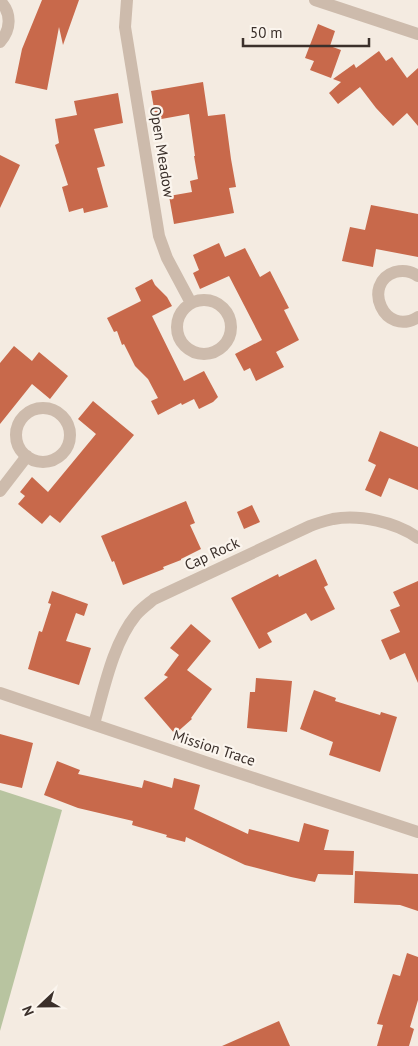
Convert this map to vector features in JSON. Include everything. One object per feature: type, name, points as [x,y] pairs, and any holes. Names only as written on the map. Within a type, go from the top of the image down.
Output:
[{"type":"street","name":"Open Meadow","points":[[127,0],[125,27],[159,236],[167,258],[191,303]]},
{"type":"street","points":[[315,0],[418,34]]},
{"type":"street","points":[[0,2],[6,10],[9,24],[7,32],[0,42]]},
{"type":"street","points":[[418,276],[403,271],[390,275],[381,284],[378,297],[382,309],[391,318],[404,322],[418,316]]},
{"type":"street","points":[[204,300],[211,301],[223,308],[227,314],[230,328],[227,341],[210,353],[196,353],[180,340],[178,319],[185,307],[191,303],[204,300]]},
{"type":"street","points":[[40,408],[47,408],[60,413],[65,418],[70,431],[70,438],[65,451],[60,456],[47,462],[27,456],[19,445],[17,438],[18,424],[22,418],[27,413],[40,408]]},
{"type":"street","points":[[0,491],[27,456]]},
{"type":"street","name":"Cap Rock","points":[[94,724],[114,655],[125,631],[138,613],[154,599],[310,526],[333,519],[358,518],[382,522],[402,529],[418,538]]},
{"type":"street","name":"Mission Trace","points":[[0,693],[418,832]]},
{"type":"green space","points":[[0,790],[62,810],[0,1031]]},
{"type":"building","points":[[42,0],[79,0],[63,45],[59,27],[47,90],[15,83],[22,49]]},
{"type":"building","points":[[318,24],[335,31],[330,46],[341,50],[331,78],[310,70],[314,61],[305,58]]},
{"type":"building","points":[[379,51],[386,61],[392,57],[407,78],[418,68],[418,126],[407,113],[393,126],[360,87],[338,104],[329,93],[341,82],[333,79],[354,64],[356,68]]},
{"type":"building","points":[[203,82],[208,116],[225,114],[236,187],[229,188],[234,213],[174,224],[169,196],[192,192],[190,181],[198,179],[189,114],[156,120],[151,91]]},
{"type":"building","points":[[118,93],[123,123],[94,129],[105,166],[97,168],[108,207],[84,213],[83,208],[69,212],[62,187],[68,185],[55,145],[59,143],[55,119],[77,115],[74,101]]},
{"type":"building","points":[[0,155],[20,165],[0,208]]},
{"type":"building","points":[[371,205],[418,214],[418,257],[376,249],[373,267],[342,261],[350,227],[365,230]]},
{"type":"building","points":[[219,243],[225,257],[245,248],[260,277],[270,271],[289,308],[284,310],[299,340],[276,352],[284,367],[256,381],[250,368],[244,371],[235,354],[262,340],[229,276],[200,289],[193,273],[199,270],[193,255]]},
{"type":"building","points":[[152,279],[172,306],[152,316],[184,381],[204,371],[218,397],[213,402],[199,409],[194,399],[182,405],[181,403],[158,415],[151,401],[158,398],[148,379],[135,366],[124,344],[122,345],[117,331],[114,332],[107,318],[141,301],[135,288]]},
{"type":"building","points":[[14,346],[32,361],[39,352],[68,376],[50,399],[32,384],[0,424],[0,363]]},
{"type":"building","points":[[93,401],[134,435],[60,523],[50,515],[42,524],[18,504],[25,496],[20,492],[32,477],[48,492],[96,434],[78,419]]},
{"type":"building","points":[[380,431],[418,447],[418,490],[389,478],[381,497],[365,490],[376,465],[368,461]]},
{"type":"building","points":[[186,501],[195,523],[190,525],[201,549],[163,567],[164,569],[123,585],[114,561],[112,562],[101,536]]},
{"type":"building","points":[[252,505],[260,522],[244,529],[237,512]]},
{"type":"building","points":[[316,559],[328,585],[324,587],[335,609],[311,621],[306,613],[267,633],[272,642],[259,649],[231,598],[278,574],[279,577]]},
{"type":"building","points":[[418,581],[418,683],[405,653],[390,660],[381,640],[400,632],[390,610],[400,606],[393,592]]},
{"type":"building","points":[[52,591],[88,604],[84,616],[76,613],[66,641],[91,648],[79,685],[28,669],[39,631],[42,632],[51,604],[48,603]]},
{"type":"building","points":[[191,624],[211,641],[187,670],[212,689],[192,719],[175,734],[144,698],[168,677],[164,675],[179,655],[170,648]]},
{"type":"building","points":[[256,678],[292,681],[287,732],[247,728],[250,692],[255,692]]},
{"type":"building","points":[[314,690],[336,698],[335,701],[380,715],[381,712],[397,717],[380,772],[329,755],[333,742],[300,729]]},
{"type":"building","points":[[0,734],[33,743],[22,788],[0,783]]},
{"type":"building","points":[[57,761],[80,770],[78,774],[142,788],[144,780],[172,788],[174,778],[200,785],[194,809],[248,834],[249,829],[299,842],[304,823],[329,830],[324,850],[354,851],[353,875],[318,874],[315,882],[291,877],[245,865],[186,837],[185,842],[166,837],[167,835],[132,825],[133,821],[78,808],[44,795]]},
{"type":"building","points":[[355,871],[418,874],[418,911],[400,905],[354,903]]},
{"type":"building","points":[[407,953],[418,957],[418,1000],[410,1027],[414,1029],[409,1046],[377,1046],[383,1025],[377,1024],[393,974],[400,976]]},
{"type":"building","points":[[279,1021],[290,1046],[222,1046]]}]
